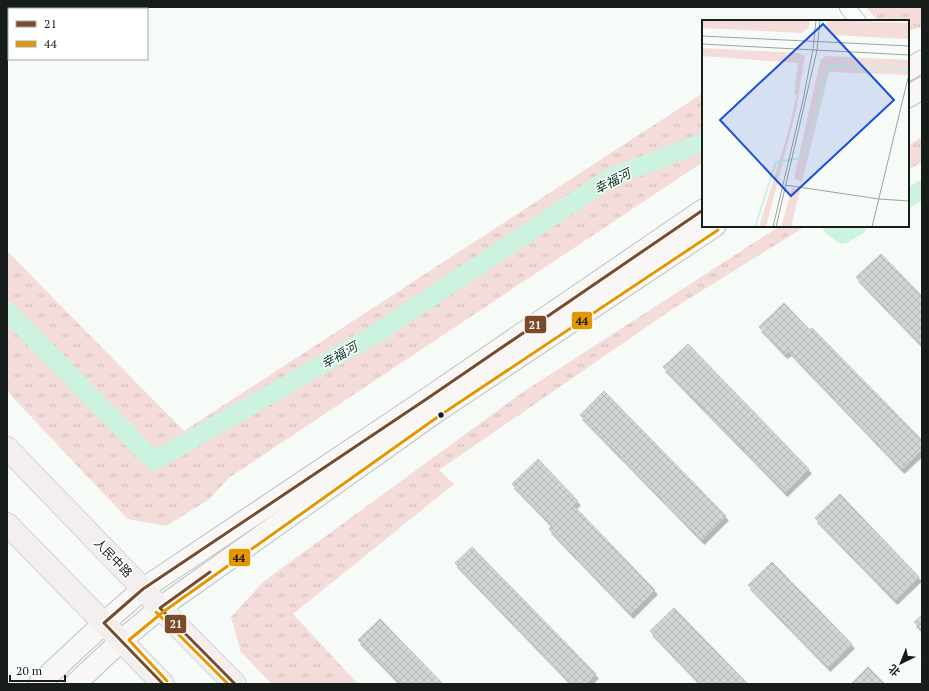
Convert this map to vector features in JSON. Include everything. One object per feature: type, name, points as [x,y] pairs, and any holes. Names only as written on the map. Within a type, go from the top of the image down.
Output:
[{"type":"main road","points":[[909,69],[922,61]]},
{"type":"main road","points":[[39,684],[143,589],[428,398],[702,211]]},
{"type":"main road","points":[[75,684],[122,640],[160,608],[436,412],[714,227]]},
{"type":"main road","name":"人民中路","points":[[7,448],[235,684]]},
{"type":"main road","points":[[7,524],[122,640],[163,684]]},
{"type":"street","points":[[847,7],[857,20]]},
{"type":"green space","points":[[866,7],[922,7],[922,27],[909,31],[909,20],[877,20]]},
{"type":"green space","points":[[702,94],[702,163],[230,477],[208,500],[166,526],[128,519],[7,391],[7,251],[184,431]]},
{"type":"green space","points":[[922,137],[922,162],[909,169],[909,144]]},
{"type":"green space","points":[[778,227],[804,227],[674,308],[439,470],[454,484],[293,614],[358,684],[272,684],[241,652],[231,617],[263,582],[523,392]]},
{"type":"building","points":[[881,254],[922,296],[922,345],[856,277]]},
{"type":"building","points":[[784,303],[810,330],[812,328],[922,440],[922,450],[902,469],[789,351],[785,354],[759,327]]},
{"type":"building","points":[[688,344],[809,469],[785,492],[663,367]]},
{"type":"building","points":[[604,391],[726,516],[702,540],[580,415]]},
{"type":"building","points":[[538,459],[578,501],[573,505],[655,590],[631,614],[549,529],[552,525],[512,484]]},
{"type":"building","points":[[840,494],[919,577],[895,600],[815,518]]},
{"type":"building","points":[[472,547],[596,674],[585,684],[572,684],[455,563]]},
{"type":"building","points":[[772,562],[852,644],[828,667],[748,585]]},
{"type":"building","points":[[674,608],[748,684],[701,684],[650,631]]},
{"type":"building","points":[[922,615],[922,630],[914,622]]},
{"type":"building","points":[[380,619],[443,684],[401,684],[358,640]]},
{"type":"building","points":[[868,667],[885,684],[851,684]]},
{"type":"waterway","name":"幸福河","points":[[7,311],[154,461],[377,333],[610,178],[702,142]]},
{"type":"waterway","name":"幸福河","points":[[909,197],[922,190]]},
{"type":"waterway","name":"幸福河","points":[[833,227],[843,234],[855,227]]},
{"type":"transit line","name":"21","points":[[163,684],[104,623],[143,589],[428,398],[702,211]]},
{"type":"transit line","name":"44","points":[[167,681],[129,640],[163,612],[439,416],[718,230]]},
{"type":"transit line","name":"21","points":[[210,572],[160,608],[235,684]]},
{"type":"transit line","name":"44","points":[[156,612],[228,684]]}]
